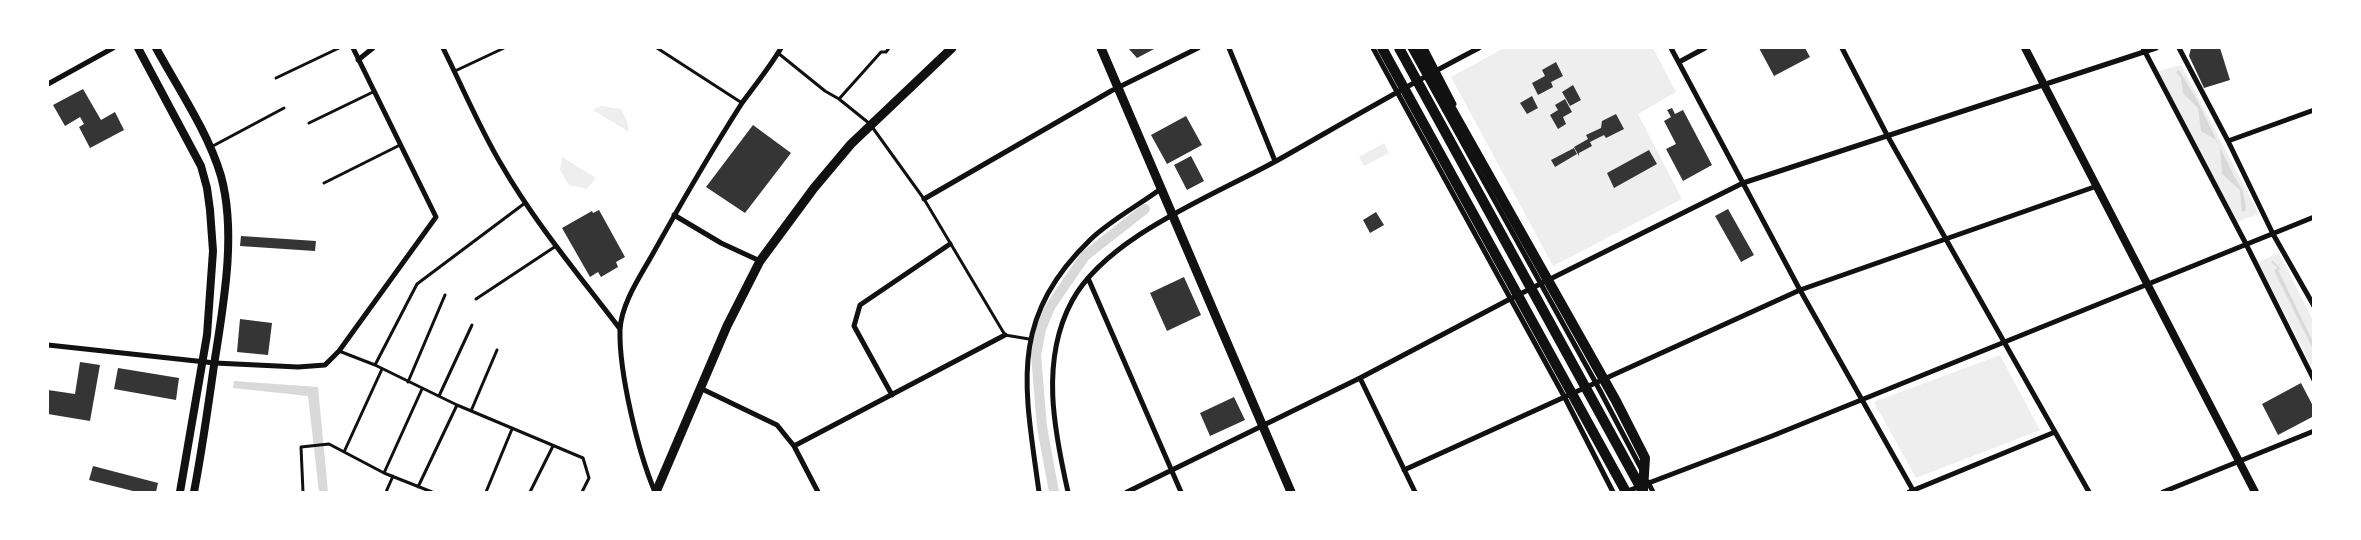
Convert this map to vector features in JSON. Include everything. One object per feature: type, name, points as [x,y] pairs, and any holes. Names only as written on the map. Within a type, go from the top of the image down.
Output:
[{"type":"highway","points":[[1382,48],[1625,492]]},
{"type":"highway","points":[[1399,48],[1647,490]]},
{"type":"highway","points":[[1417,48],[1628,425],[1645,458],[1647,490]]},
{"type":"main road","points":[[655,492],[727,326],[760,260],[814,188],[870,124],[952,48]]},
{"type":"main road","points":[[1101,48],[1290,492]]},
{"type":"street","points":[[48,84],[113,48]]},
{"type":"street","points":[[138,48],[201,166],[207,188],[213,251],[211,296],[202,362],[180,492]]},
{"type":"street","points":[[156,48],[211,148],[221,177],[225,201],[227,275],[194,492]]},
{"type":"street","points":[[48,345],[215,363],[310,367],[325,365],[338,351],[436,217],[352,48]]},
{"type":"street","points":[[358,60],[373,48]]},
{"type":"street","points":[[443,48],[472,110],[501,164],[556,246],[620,329]]},
{"type":"street","points":[[924,198],[1118,88],[1198,48]]},
{"type":"street","points":[[1229,48],[1275,161]]},
{"type":"street","points":[[1373,48],[1565,398],[1614,492]]},
{"type":"street","points":[[1410,48],[1595,383],[1647,490]]},
{"type":"street","points":[[1425,48],[1474,144],[1497,205]]},
{"type":"street","points":[[1068,492],[1058,446],[1052,396],[1054,357],[1061,326],[1072,300],[1088,278],[1123,245],[1173,214],[1275,161],[1479,48]]},
{"type":"street","points":[[1671,48],[1800,290],[1912,492],[2055,432]]},
{"type":"street","points":[[1679,62],[1704,48]]},
{"type":"street","points":[[1842,48],[1887,135],[2088,492]]},
{"type":"street","points":[[2025,48],[2255,492]]},
{"type":"street","points":[[1127,492],[1263,427],[1510,299],[1743,183],[2144,49],[2156,48]]},
{"type":"street","points":[[2179,48],[2228,141],[2273,234],[2314,306]]},
{"type":"street","points":[[2144,49],[2246,244],[2314,380]]},
{"type":"street","points":[[655,492],[644,467],[626,385],[620,329],[627,305],[638,280],[674,215],[742,103],[780,50]]},
{"type":"street","points":[[2228,141],[2314,110]]},
{"type":"street","points":[[1404,470],[1800,290],[2097,186]]},
{"type":"street","points":[[1039,492],[1027,399],[1029,339],[1045,296],[1063,270],[1092,238],[1162,188]]},
{"type":"street","points":[[674,215],[721,243],[760,260]]},
{"type":"street","points":[[1625,492],[1647,490],[1862,399],[2314,217]]},
{"type":"street","points":[[892,395],[854,326],[860,305],[950,244]]},
{"type":"street","points":[[1088,278],[1181,492]]},
{"type":"street","points":[[794,446],[1005,335]]},
{"type":"street","points":[[1360,378],[1415,492]]},
{"type":"street","points":[[700,388],[777,425],[794,446],[818,492]]},
{"type":"street","points":[[2162,492],[2314,431]]},
{"type":"lane","points":[[276,78],[339,48]]},
{"type":"lane","points":[[455,71],[504,48]]},
{"type":"lane","points":[[657,48],[742,103]]},
{"type":"lane","points":[[838,98],[880,52],[886,52],[889,48]]},
{"type":"lane","points":[[780,50],[825,92],[838,98],[870,124],[924,198],[1005,335],[1029,339]]},
{"type":"lane","points":[[309,123],[373,92]]},
{"type":"lane","points":[[211,148],[284,108]]},
{"type":"lane","points":[[324,183],[400,145]]},
{"type":"lane","points":[[375,366],[417,284],[526,203]]},
{"type":"lane","points":[[476,299],[556,246]]},
{"type":"lane","points":[[408,382],[445,295]]},
{"type":"lane","points":[[439,396],[472,325]]},
{"type":"lane","points":[[471,411],[497,350]]},
{"type":"lane","points":[[338,351],[382,369],[512,429],[584,458],[589,478],[582,492]]},
{"type":"lane","points":[[344,452],[382,369]]},
{"type":"lane","points":[[384,473],[422,389]]},
{"type":"lane","points":[[418,487],[457,405]]},
{"type":"lane","points":[[486,492],[512,429]]},
{"type":"lane","points":[[303,492],[301,447],[329,444],[384,473],[418,487],[423,491],[432,492]]},
{"type":"lane","points":[[530,492],[553,446]]},
{"type":"lane","points":[[386,492],[393,476]]},
{"type":"shaded area","points":[[1504,48],[1653,48],[1676,92],[1638,114],[1682,199],[1553,266],[1451,77]]},
{"type":"shaded area","points":[[2181,65],[2259,214],[2237,222],[2158,71]]},
{"type":"shaded area","points":[[2179,70],[2197,100],[2219,146],[2215,139],[2201,131],[2198,108],[2183,93],[2181,78],[2176,72]]},
{"type":"shaded area","points":[[601,106],[621,109],[627,121],[629,132],[593,110]]},
{"type":"shaded area","points":[[1384,143],[1389,153],[1364,166],[1359,157]]},
{"type":"shaded area","points":[[2220,147],[2243,191],[2246,210],[2242,212],[2240,190],[2222,174]]},
{"type":"shaded area","points":[[562,157],[596,178],[587,189],[569,185],[560,170]]},
{"type":"shaded area","points":[[2279,253],[2313,320],[2313,369],[2258,262]]},
{"type":"shaded area","points":[[2273,261],[2281,269],[2278,270],[2313,342],[2313,349],[2274,270],[2278,268],[2271,262]]},
{"type":"shaded area","points":[[2000,355],[2040,430],[1916,478],[1874,402]]},
{"type":"shaded area","points":[[234,381],[318,387],[328,492],[319,492],[308,396],[233,388]]},
{"type":"building","points":[[1128,48],[1156,48],[1137,58]]},
{"type":"building","points":[[1759,48],[1805,48],[1810,57],[1774,76]]},
{"type":"building","points":[[2191,48],[2220,48],[2230,80],[2204,88],[2189,56]]},
{"type":"building","points":[[1556,62],[1563,76],[1551,82],[1553,87],[1538,95],[1532,83],[1545,76],[1542,70]]},
{"type":"building","points":[[1573,85],[1581,100],[1570,106],[1562,92]]},
{"type":"building","points":[[83,89],[101,120],[115,112],[124,130],[90,148],[79,127],[84,124],[80,117],[65,126],[53,105]]},
{"type":"building","points":[[1532,96],[1538,108],[1527,114],[1520,103]]},
{"type":"building","points":[[1565,99],[1572,112],[1563,117],[1566,124],[1558,129],[1550,115],[1558,110],[1555,105]]},
{"type":"building","points":[[1672,108],[1675,114],[1683,110],[1712,165],[1683,181],[1666,149],[1676,144],[1664,121],[1671,117],[1667,110]]},
{"type":"building","points":[[1616,114],[1624,129],[1606,138],[1604,135],[1590,142],[1592,146],[1579,153],[1579,156],[1574,147],[1588,139],[1586,135],[1601,128],[1602,121]]},
{"type":"building","points":[[1186,116],[1202,145],[1167,164],[1151,135]]},
{"type":"building","points":[[753,125],[791,153],[745,213],[706,187]]},
{"type":"building","points":[[1574,148],[1577,154],[1555,167],[1551,160]]},
{"type":"building","points":[[1649,150],[1657,164],[1614,188],[1607,173]]},
{"type":"building","points":[[1191,156],[1204,181],[1187,190],[1174,165]]},
{"type":"building","points":[[1728,209],[1754,255],[1741,262],[1715,216]]},
{"type":"building","points":[[599,210],[625,257],[616,262],[618,267],[601,277],[598,272],[590,277],[562,228],[592,211],[593,213]]},
{"type":"building","points":[[1376,212],[1384,225],[1370,233],[1363,220]]},
{"type":"building","points":[[241,236],[316,241],[315,251],[240,246]]},
{"type":"building","points":[[1184,277],[1201,315],[1167,331],[1150,293]]},
{"type":"building","points":[[240,319],[272,323],[268,355],[237,352]]},
{"type":"building","points":[[80,362],[100,365],[90,421],[48,414],[48,390],[75,394]]},
{"type":"building","points":[[118,368],[179,378],[176,400],[114,389]]},
{"type":"building","points":[[2301,383],[2314,408],[2314,416],[2278,435],[2262,404]]},
{"type":"building","points":[[1234,397],[1245,420],[1210,436],[1200,413]]},
{"type":"building","points":[[93,466],[158,483],[156,492],[137,492],[89,480]]},
{"type":"waterway","points":[[1054,492],[1042,427],[1036,355],[1041,329],[1050,307],[1085,256],[1145,209]]}]
